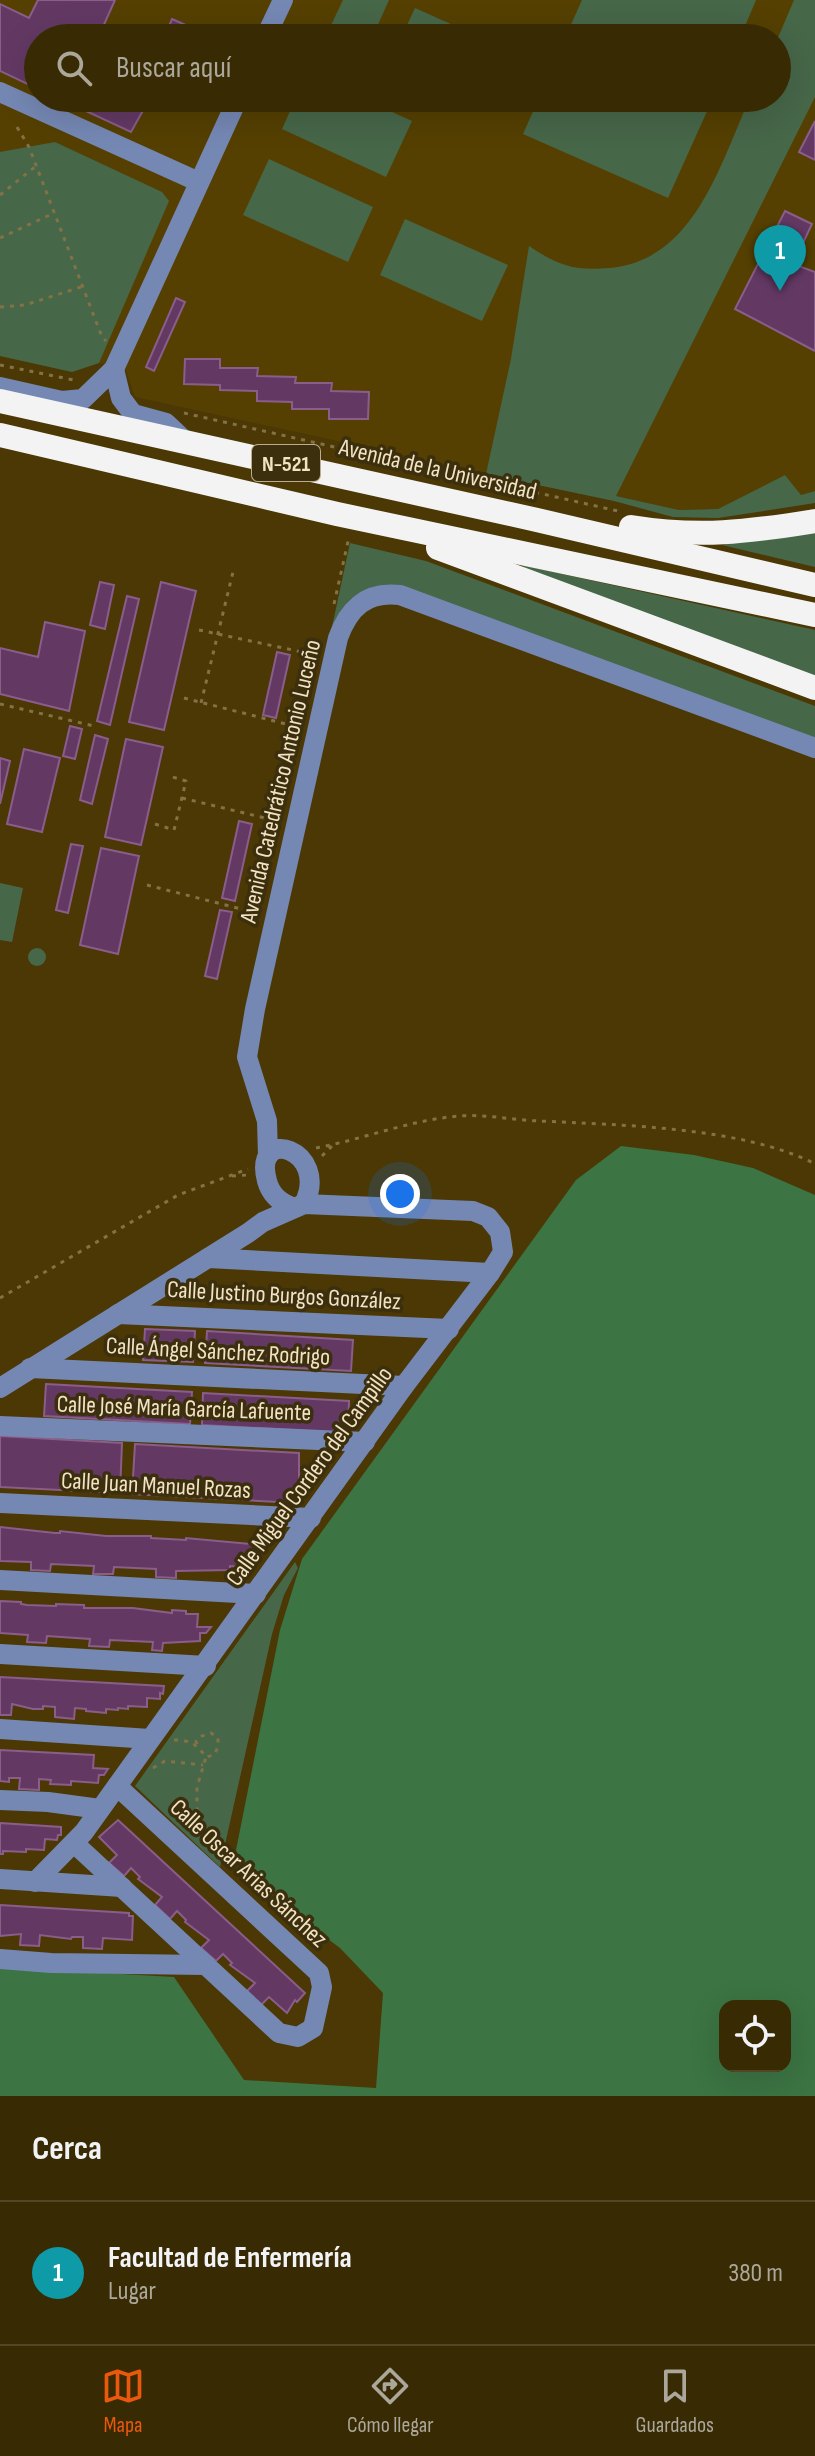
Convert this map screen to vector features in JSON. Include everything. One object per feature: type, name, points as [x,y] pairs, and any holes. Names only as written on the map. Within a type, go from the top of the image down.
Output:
[{"type":"highway","name":"Avenida de la Universidad","points":[[0,401],[184,440],[815,585]]},
{"type":"highway","name":"N-521","points":[[0,435],[337,514],[815,615]]},
{"type":"highway","points":[[337,514],[492,567],[815,688]]},
{"type":"highway","points":[[537,520],[625,526],[693,535],[743,533],[815,521]]},
{"type":"street","points":[[272,24],[283,0]]},
{"type":"street","points":[[0,92],[24,103]]},
{"type":"street","points":[[45,112],[199,182]]},
{"type":"street","points":[[0,387],[62,401],[83,399],[118,362],[232,112]]},
{"type":"street","points":[[118,362],[121,398],[133,414],[166,423],[184,440]]},
{"type":"street","name":"Avenida Catedrático Antonio Luceño","points":[[267,1121],[306,1166],[295,1199],[266,1175],[267,1121],[247,1057],[338,638],[348,615],[365,599],[386,593],[400,595],[815,748]]},
{"type":"street","points":[[268,1156],[275,1149],[291,1150]]},
{"type":"street","points":[[0,1388],[208,1258],[295,1199]]},
{"type":"street","name":"Calle Miguel Cordero del Campillo","points":[[35,1882],[79,1838],[503,1252],[500,1232],[488,1217],[473,1211],[334,1205],[295,1199]]},
{"type":"street","points":[[208,1258],[490,1273]]},
{"type":"street","name":"Calle Justino Burgos González","points":[[118,1314],[449,1329]]},
{"type":"street","name":"Calle Ángel Sánchez Rodrigo","points":[[30,1368],[404,1386]]},
{"type":"street","name":"Calle José María García Lafuente","points":[[3,1423],[365,1442]]},
{"type":"street","name":"Calle Juan Manuel Rozas","points":[[0,1503],[311,1518]]},
{"type":"street","points":[[257,1516],[280,1530],[292,1544]]},
{"type":"street","points":[[0,1580],[256,1594]]},
{"type":"street","points":[[0,1654],[206,1666]]},
{"type":"street","points":[[171,1663],[189,1687]]},
{"type":"street","points":[[0,1729],[150,1739]]},
{"type":"street","name":"Calle Oscar Arias Sánchez","points":[[69,1805],[79,1838],[122,1887],[279,2033],[298,2037],[313,2028],[322,1987],[319,1973],[117,1786]]},
{"type":"street","points":[[0,1800],[100,1809]]},
{"type":"street","points":[[0,1879],[122,1887]]},
{"type":"street","points":[[0,1959],[51,1963],[206,1965]]},
{"type":"path","points":[[17,127],[29,147],[102,337],[118,362]]},
{"type":"path","points":[[0,195],[36,166]]},
{"type":"path","points":[[0,238],[54,213]]},
{"type":"path","points":[[0,307],[25,305],[82,286]]},
{"type":"path","points":[[0,365],[73,380],[83,379]]},
{"type":"path","points":[[180,412],[630,514]]},
{"type":"path","points":[[331,614],[349,537]]},
{"type":"path","points":[[201,703],[233,572]]},
{"type":"path","points":[[199,630],[302,652]]},
{"type":"path","points":[[184,698],[286,724]]},
{"type":"path","points":[[0,704],[94,726]]},
{"type":"path","points":[[155,824],[174,830],[186,781],[169,776]]},
{"type":"path","points":[[182,798],[265,818]]},
{"type":"path","points":[[147,885],[245,910]]},
{"type":"path","points":[[333,1145],[415,1122],[462,1116],[621,1125],[723,1137],[769,1147],[815,1164]]},
{"type":"path","points":[[0,1298],[178,1195],[228,1176]]},
{"type":"path","points":[[197,1745],[196,1741],[203,1735],[211,1733],[218,1738],[214,1755],[206,1757]]},
{"type":"path","points":[[150,1739],[188,1740],[197,1745],[206,1757]]},
{"type":"path","points":[[182,1845],[197,1823],[197,1787],[206,1757]]},
{"type":"path","points":[[148,1776],[165,1761],[203,1765]]},
{"type":"shaded area","points":[[0,0],[815,0],[815,491],[801,495],[785,475],[718,509],[679,510],[616,496],[614,501],[135,397],[125,368],[99,363],[72,372],[0,356]]},
{"type":"green space","points":[[343,0],[389,0],[378,24],[332,24]]},
{"type":"green space","points":[[582,0],[756,0],[746,24],[571,24]]},
{"type":"green space","points":[[794,0],[815,0],[815,97],[616,496],[679,510],[718,509],[785,475],[801,495],[815,491],[815,503],[718,518],[673,517],[486,474],[511,359],[529,246],[558,263],[586,269],[610,268],[639,261],[664,247],[684,228],[701,205],[744,112],[791,112],[791,24],[784,24]]},
{"type":"green space","points":[[415,8],[451,24],[408,24]]},
{"type":"green space","points":[[290,112],[392,112],[412,121],[386,177],[282,129]]},
{"type":"green space","points":[[533,112],[707,112],[668,198],[523,134]]},
{"type":"green space","points":[[55,142],[162,192],[169,201],[99,363],[72,372],[0,356],[0,152]]},
{"type":"green space","points":[[269,159],[373,207],[348,262],[243,215]]},
{"type":"green space","points":[[405,219],[508,265],[482,321],[380,275]]},
{"type":"green space","points":[[815,528],[815,567],[722,545]]},
{"type":"green space","points":[[350,543],[426,561],[815,706],[815,738],[399,585],[375,587],[350,599],[332,627]]},
{"type":"green space","points":[[522,565],[815,630],[815,677],[527,571]]},
{"type":"green space","points":[[0,883],[23,888],[12,942],[0,940]]},
{"type":"green space","points":[[37,948],[46,957],[37,966],[28,957]]},
{"type":"green space","points":[[621,1146],[694,1155],[753,1168],[815,1195],[815,2096],[0,2096],[0,1967],[174,1977],[244,2080],[376,2088],[383,1993],[340,1948],[270,1896],[235,1855],[280,1630],[302,1559],[576,1180]]},
{"type":"green space","points":[[295,1562],[298,1568],[284,1595],[272,1634],[220,1867],[135,1786]]},
{"type":"building","points":[[38,0],[115,0],[104,24],[24,24],[24,82],[0,71],[0,4],[29,18]]},
{"type":"building","points":[[88,112],[142,112],[131,132]]},
{"type":"building","points":[[815,121],[815,160],[799,152]]},
{"type":"building","points":[[785,211],[812,224],[793,264],[815,272],[815,351],[735,309]]},
{"type":"building","points":[[176,298],[185,302],[154,371],[146,367]]},
{"type":"building","points":[[185,359],[220,359],[220,368],[258,368],[257,376],[296,377],[295,383],[332,383],[331,391],[369,392],[368,419],[329,419],[329,409],[292,409],[292,402],[257,401],[257,391],[220,390],[220,385],[184,384]]},
{"type":"building","points":[[100,582],[114,585],[105,629],[90,625]]},
{"type":"building","points":[[161,582],[196,591],[164,730],[129,722]]},
{"type":"building","points":[[127,596],[139,599],[110,725],[97,721]]},
{"type":"building","points":[[45,622],[85,631],[69,711],[0,694],[0,648],[38,657]]},
{"type":"building","points":[[277,652],[290,655],[276,718],[263,715]]},
{"type":"building","points":[[70,726],[82,729],[75,759],[63,756]]},
{"type":"building","points":[[95,735],[108,739],[92,804],[80,800]]},
{"type":"building","points":[[126,739],[163,747],[141,845],[105,837]]},
{"type":"building","points":[[24,749],[60,758],[42,832],[7,824]]},
{"type":"building","points":[[0,758],[10,761],[0,804]]},
{"type":"building","points":[[239,821],[252,824],[235,901],[222,898]]},
{"type":"building","points":[[71,844],[83,846],[68,913],[56,910]]},
{"type":"building","points":[[101,848],[139,856],[118,954],[80,945]]},
{"type":"building","points":[[220,910],[232,912],[217,979],[205,976]]},
{"type":"building","points":[[145,1329],[195,1331],[193,1362],[143,1360]]},
{"type":"building","points":[[207,1331],[353,1340],[351,1371],[205,1363]]},
{"type":"building","points":[[46,1384],[192,1392],[190,1424],[44,1416]]},
{"type":"building","points":[[203,1393],[349,1401],[348,1433],[202,1425]]},
{"type":"building","points":[[0,1436],[122,1443],[120,1493],[0,1487]]},
{"type":"building","points":[[135,1444],[299,1453],[299,1498],[296,1503],[132,1494]]},
{"type":"building","points":[[0,1527],[262,1545],[261,1558],[249,1557],[249,1567],[230,1566],[230,1570],[176,1571],[176,1578],[156,1577],[156,1569],[114,1567],[113,1574],[93,1574],[94,1566],[51,1564],[50,1571],[31,1570],[31,1562],[0,1561]]},
{"type":"building","points":[[0,1601],[172,1613],[172,1610],[186,1611],[186,1614],[198,1614],[197,1627],[211,1627],[206,1633],[200,1633],[200,1641],[163,1643],[162,1651],[152,1650],[153,1642],[110,1640],[109,1647],[89,1646],[90,1639],[47,1636],[46,1643],[27,1642],[28,1635],[0,1633]]},
{"type":"building","points":[[0,1677],[164,1686],[160,1699],[147,1698],[147,1707],[106,1709],[106,1713],[75,1708],[74,1719],[55,1717],[55,1707],[33,1709],[12,1704],[11,1715],[0,1715]]},
{"type":"building","points":[[0,1750],[94,1755],[93,1768],[108,1769],[104,1775],[99,1775],[98,1783],[71,1781],[71,1785],[50,1784],[51,1780],[39,1779],[39,1790],[19,1789],[20,1778],[0,1781]]},
{"type":"building","points":[[118,1820],[305,1993],[297,2002],[295,2000],[287,2013],[269,1997],[261,2005],[247,1991],[255,1983],[230,1965],[232,1963],[223,1954],[216,1961],[201,1948],[209,1940],[185,1922],[177,1911],[170,1919],[155,1905],[162,1897],[138,1879],[140,1877],[131,1868],[124,1876],[109,1863],[117,1855],[99,1837]]},
{"type":"building","points":[[0,1823],[61,1827],[61,1835],[57,1840],[45,1839],[44,1850],[3,1851],[0,1854]]},
{"type":"building","points":[[0,1905],[129,1913],[133,1916],[132,1940],[103,1938],[102,1949],[83,1948],[83,1937],[71,1939],[40,1935],[39,1946],[20,1945],[21,1934],[0,1936]]},
{"type":"place","name":"Facultad de Enfermería","points":[[780,291]]}]
